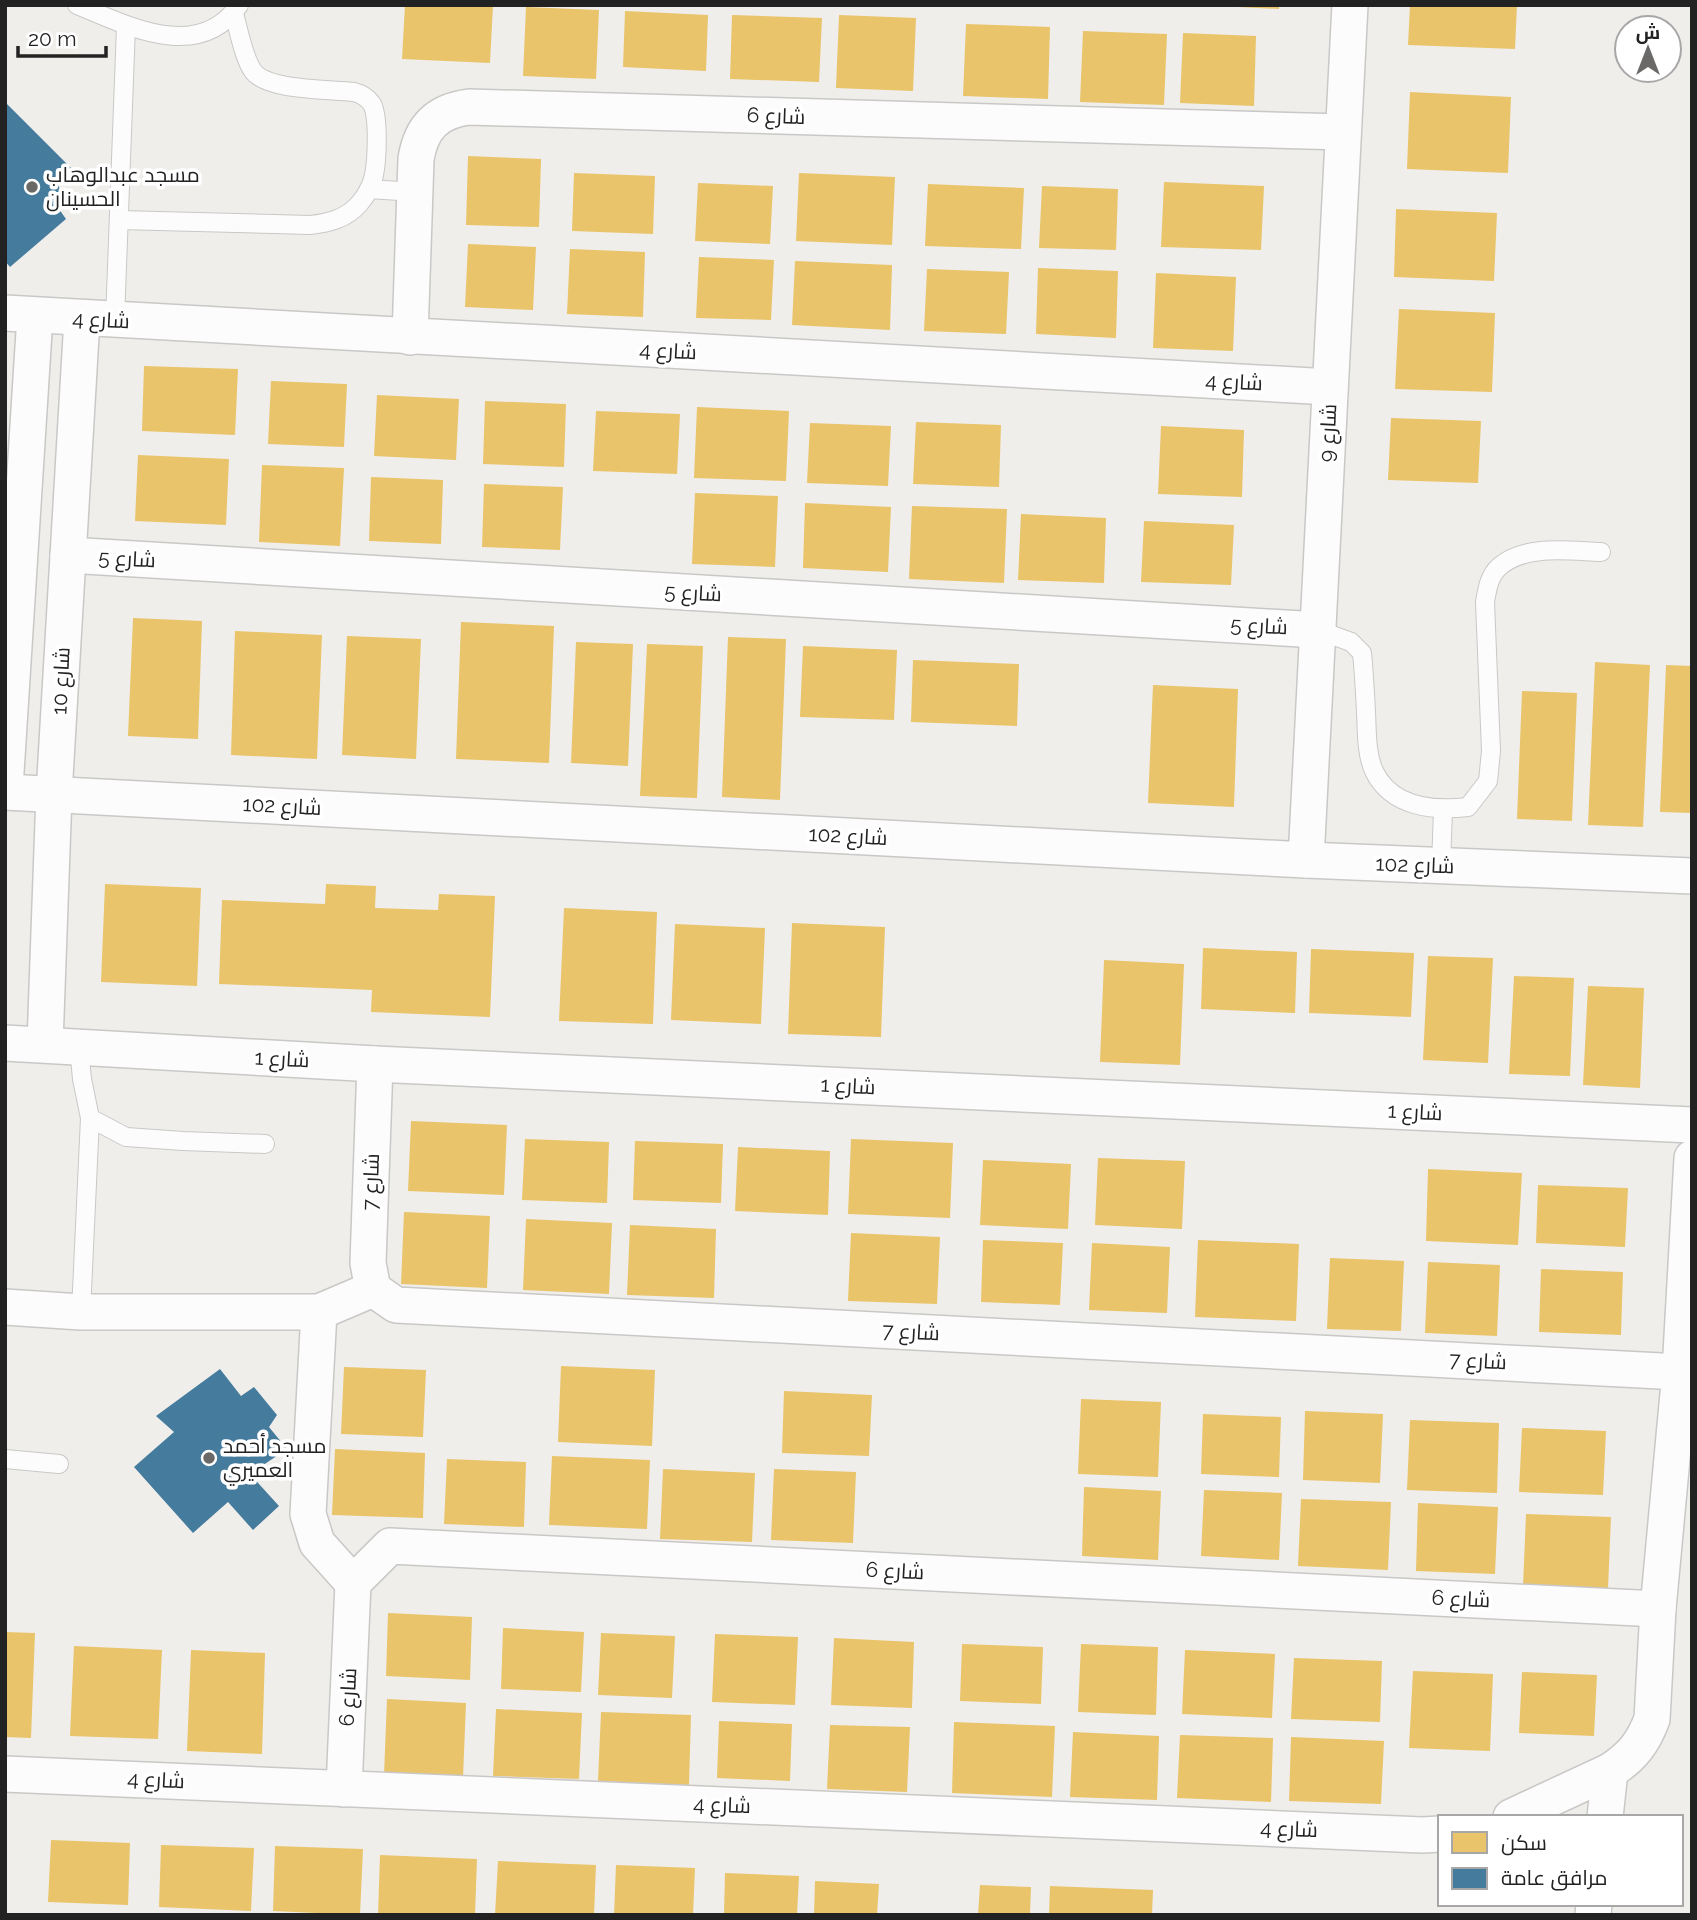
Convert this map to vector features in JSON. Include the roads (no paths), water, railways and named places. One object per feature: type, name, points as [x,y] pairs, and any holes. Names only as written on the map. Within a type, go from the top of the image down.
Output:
[{"type":"street","name":"شارع 9","points":[[1306,860],[1350,5]]},
{"type":"street","name":"شارع 6","points":[[410,337],[418,145],[432,122],[456,108],[1343,132]]},
{"type":"street","name":"شارع 4","points":[[20,314],[1330,387]]},
{"type":"street","points":[[5,790],[20,314]]},
{"type":"street","name":"شارع 10","points":[[45,1044],[54,794],[68,555],[99,320]]},
{"type":"street","name":"شارع 5","points":[[68,555],[1318,630]]},
{"type":"street","name":"شارع 102","points":[[5,790],[1306,860],[1692,876]]},
{"type":"street","name":"شارع 1","points":[[5,1043],[375,1064],[1692,1125]]},
{"type":"street","name":"شارع 7","points":[[375,1064],[368,1263],[373,1289],[396,1304],[1680,1372]]},
{"type":"street","points":[[1515,1815],[1625,1762],[1646,1735],[1651,1719],[1658,1609],[1680,1372],[1692,1158]]},
{"type":"street","points":[[5,1307],[81,1312],[319,1312],[373,1289]]},
{"type":"street","points":[[319,1312],[307,1514],[317,1544],[354,1583]]},
{"type":"street","name":"شارع 6","points":[[344,1789],[354,1583],[390,1546],[1658,1609]]},
{"type":"street","points":[[1605,1815],[1610,1771]]},
{"type":"street","name":"شارع 4","points":[[5,1774],[1438,1834]]},
{"type":"lane","points":[[77,5],[126,26],[174,37],[197,36],[217,27],[237,9],[249,64],[260,79],[279,85],[362,94],[368,99],[375,113],[374,176],[359,204],[345,216],[328,223],[310,225],[119,220]]},
{"type":"lane","points":[[99,320],[119,220],[126,26]]},
{"type":"lane","points":[[369,189],[415,192]]},
{"type":"lane","points":[[1318,630],[1351,642],[1362,653],[1368,749],[1374,771],[1390,793],[1415,805],[1443,810],[1468,807],[1488,781],[1492,751],[1485,603],[1488,583],[1498,567],[1523,554],[1560,550],[1601,552]]},
{"type":"lane","points":[[1441,866],[1443,810]]},
{"type":"lane","points":[[79,1048],[90,1118],[81,1312]]},
{"type":"lane","points":[[90,1118],[126,1137],[183,1142],[265,1144]]},
{"type":"lane","points":[[5,1459],[59,1464]]},
{"type":"place","name":"مسجد عبدالوهاب الحسينان","points":[[32,187]]},
{"type":"place","name":"مسجد أحمد العميري","points":[[209,1458]]}]
